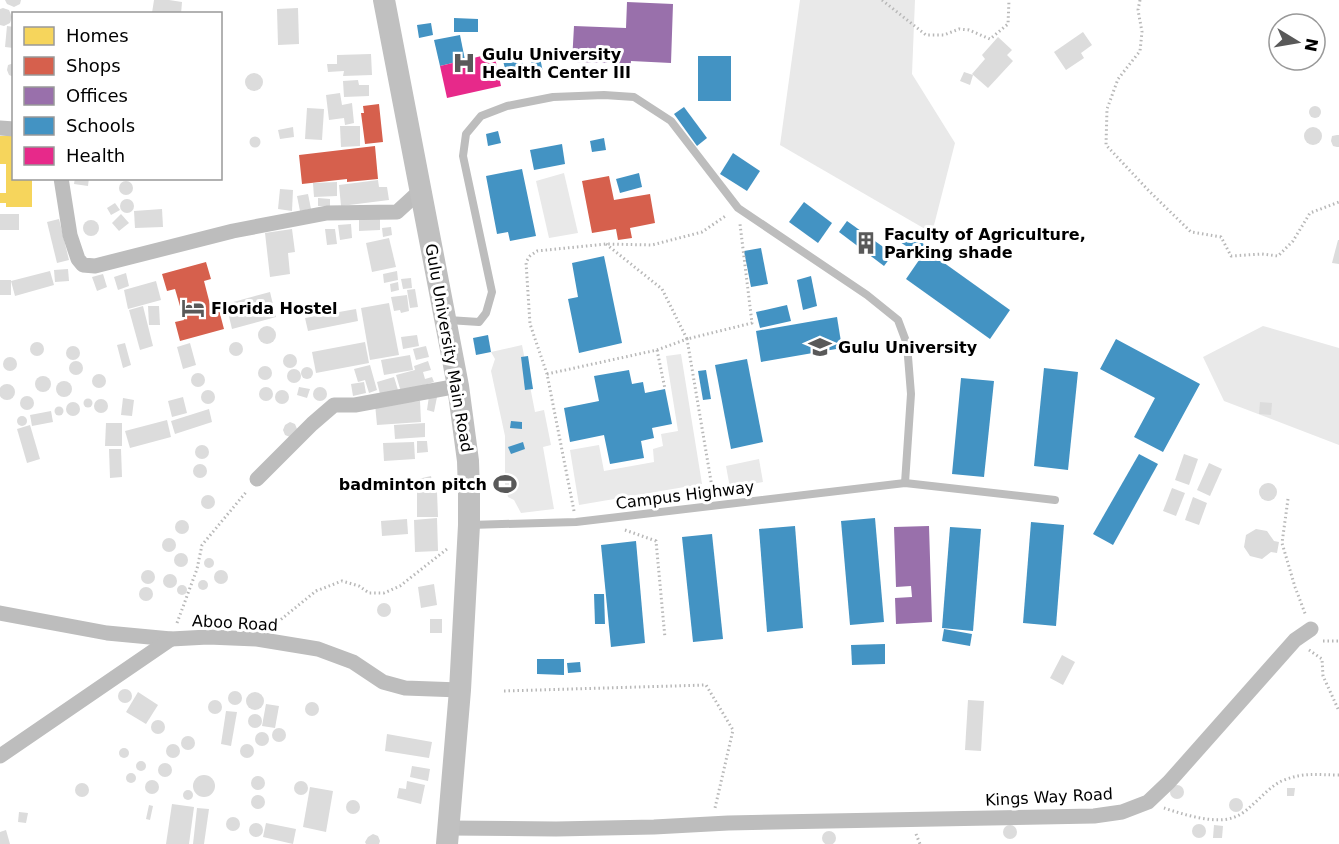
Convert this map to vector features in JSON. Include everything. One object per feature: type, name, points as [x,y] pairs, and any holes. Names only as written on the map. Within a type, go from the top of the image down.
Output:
[{"type":"street","name":"Gulu University Main Road","points":[[384,0],[458,386],[468,461],[469,525],[460,690],[447,836]]},
{"type":"street","points":[[61,180],[70,235],[78,259],[83,265],[95,266],[233,231],[327,213],[397,212],[422,190]]},
{"type":"street","points":[[257,479],[334,405],[355,405],[458,386]]},
{"type":"street","name":"Aboo Road","points":[[0,613],[107,633],[171,639],[208,637],[257,639],[318,649],[353,662],[383,682],[405,688],[460,690]]},
{"type":"street","name":"Kings Way Road","points":[[447,836],[555,829],[728,823],[1094,816],[1122,812],[1148,802],[1169,782],[1295,640],[1311,629]]},
{"type":"street","points":[[0,756],[171,639]]},
{"type":"lane","points":[[445,320],[479,322],[486,313],[492,292],[463,156],[466,134],[481,116],[507,105],[553,97],[604,95],[634,97],[671,121],[738,208],[867,295],[898,320],[907,344],[911,394],[905,483]]},
{"type":"lane","name":"Campus Highway","points":[[469,525],[576,522],[905,483],[1054,500]]},
{"type":"path","points":[[882,0],[926,35],[944,35],[958,29],[969,30],[990,39],[1008,24],[1009,0]]},
{"type":"path","points":[[1140,0],[1138,10],[1142,32],[1140,51],[1118,79],[1107,109],[1106,145],[1170,213],[1191,232],[1221,237],[1231,256],[1262,254],[1278,256],[1293,241],[1310,213],[1339,202]]},
{"type":"path","points":[[547,374],[657,350],[687,339],[752,323],[738,208],[702,232],[652,245],[606,244],[537,251],[526,262],[530,324],[547,374],[576,522]]},
{"type":"path","points":[[606,244],[662,289],[687,339],[716,506]]},
{"type":"path","points":[[657,350],[665,389]]},
{"type":"path","points":[[171,639],[197,569],[202,545],[257,479]]},
{"type":"path","points":[[1288,499],[1282,543],[1311,629]]},
{"type":"path","points":[[597,519],[656,541],[666,638]]},
{"type":"path","points":[[257,639],[316,591],[342,581],[369,592],[384,593],[400,586],[449,547],[469,525]]},
{"type":"path","points":[[1295,640],[1322,659],[1323,676],[1339,711]]},
{"type":"path","points":[[504,691],[706,685],[733,730],[712,825]]},
{"type":"path","points":[[1148,802],[1186,815],[1207,819],[1230,819],[1245,811],[1272,787],[1283,781],[1300,775],[1339,775]]},
{"type":"shaded area","points":[[800,0],[915,0],[912,74],[955,143],[932,233],[780,145]]},
{"type":"shaded area","points":[[564,173],[578,233],[549,238],[536,181]]},
{"type":"shaded area","points":[[1263,326],[1339,348],[1339,445],[1224,401],[1203,357]]},
{"type":"shaded area","points":[[522,345],[535,412],[544,410],[551,445],[543,447],[554,509],[521,513],[514,500],[508,497],[505,484],[505,436],[491,371],[495,359],[491,352]]},
{"type":"shaded area","points":[[681,354],[702,484],[579,505],[570,450],[599,445],[604,471],[654,462],[653,449],[663,446],[661,434],[678,431],[666,356]]},
{"type":"shaded area","points":[[759,459],[763,482],[730,488],[726,466]]},
{"type":"building: Homes","points":[[0,136],[12,136],[12,180],[32,180],[32,207],[6,207],[6,203],[0,203],[0,193],[6,193],[6,164],[0,164]]},
{"type":"building: Shops","points":[[379,104],[383,142],[365,144],[361,113],[364,113],[363,106]]},
{"type":"building: Shops","points":[[375,146],[378,179],[347,182],[347,179],[302,184],[299,155]]},
{"type":"building: Shops","points":[[609,176],[614,200],[650,194],[655,223],[630,228],[632,238],[618,240],[616,229],[592,233],[582,181]]},
{"type":"building: Shops","name":"Florida Hostel","points":[[206,262],[211,279],[204,281],[212,312],[219,310],[224,329],[180,341],[175,322],[184,320],[175,289],[167,291],[162,274]]},
{"type":"building: Offices","points":[[627,2],[673,4],[671,63],[631,61],[630,73],[613,72],[613,63],[572,62],[574,26],[626,28]]},
{"type":"building: Offices","points":[[929,526],[932,622],[896,624],[895,598],[912,597],[911,586],[896,587],[894,527]]},
{"type":"building: Schools","points":[[454,18],[478,19],[478,32],[454,32]]},
{"type":"building: Schools","points":[[431,23],[433,35],[419,38],[417,25]]},
{"type":"building: Schools","points":[[460,35],[465,60],[440,66],[434,40]]},
{"type":"building: Schools","points":[[516,49],[518,59],[522,59],[524,72],[520,73],[519,66],[505,69],[501,52]]},
{"type":"building: Schools","points":[[698,56],[731,56],[731,101],[698,101]]},
{"type":"building: Schools","points":[[540,58],[543,72],[534,74],[531,60]]},
{"type":"building: Schools","points":[[684,107],[707,138],[697,146],[674,114]]},
{"type":"building: Schools","points":[[498,131],[501,143],[488,146],[486,134]]},
{"type":"building: Schools","points":[[604,138],[606,150],[592,152],[590,141]]},
{"type":"building: Schools","points":[[562,144],[565,164],[534,170],[530,150]]},
{"type":"building: Schools","points":[[733,153],[760,171],[747,191],[720,174]]},
{"type":"building: Schools","points":[[522,169],[536,236],[510,241],[508,232],[497,234],[486,176]]},
{"type":"building: Schools","points":[[639,173],[642,187],[620,193],[616,179]]},
{"type":"building: Schools","points":[[804,202],[832,223],[818,243],[789,222]]},
{"type":"building: Schools","name":"Faculty of Agriculture, Parking shade","points":[[847,221],[893,254],[884,266],[839,232]]},
{"type":"building: Schools","points":[[907,232],[925,245],[918,254],[900,242]]},
{"type":"building: Schools","points":[[761,248],[768,284],[751,287],[744,251]]},
{"type":"building: Schools","points":[[926,250],[1010,310],[990,339],[906,279]]},
{"type":"building: Schools","points":[[604,256],[622,343],[579,353],[568,299],[578,297],[572,263]]},
{"type":"building: Schools","points":[[811,276],[817,306],[803,310],[797,280]]},
{"type":"building: Schools","points":[[787,305],[791,321],[760,328],[756,312]]},
{"type":"building: Schools","points":[[837,317],[842,348],[761,362],[756,331]]},
{"type":"building: Schools","points":[[488,335],[491,352],[476,355],[473,338]]},
{"type":"building: Schools","points":[[1116,339],[1200,384],[1163,452],[1134,437],[1155,398],[1100,369]]},
{"type":"building: Schools","points":[[528,356],[533,389],[525,390],[521,357]]},
{"type":"building: Schools","points":[[747,359],[763,442],[731,449],[715,365]]},
{"type":"building: Schools","points":[[1044,368],[1078,372],[1068,470],[1034,466]]},
{"type":"building: Schools","points":[[629,370],[632,384],[643,382],[645,393],[665,389],[672,424],[652,428],[654,438],[641,441],[644,458],[610,464],[604,435],[570,442],[564,408],[599,401],[594,376]]},
{"type":"building: Schools","points":[[706,370],[711,399],[703,400],[698,371]]},
{"type":"building: Schools","points":[[961,378],[994,381],[984,477],[952,474]]},
{"type":"building: Schools","points":[[511,421],[522,422],[522,429],[510,428]]},
{"type":"building: Schools","points":[[523,442],[525,449],[511,454],[508,447]]},
{"type":"building: Schools","points":[[1139,454],[1158,464],[1113,545],[1093,534]]},
{"type":"building: Schools","points":[[875,518],[884,622],[850,625],[841,521]]},
{"type":"building: Schools","points":[[1031,522],[1064,525],[1056,626],[1023,623]]},
{"type":"building: Schools","points":[[795,526],[803,628],[767,632],[759,529]]},
{"type":"building: Schools","points":[[950,527],[981,529],[973,631],[942,628]]},
{"type":"building: Schools","points":[[712,534],[723,639],[693,642],[682,537]]},
{"type":"building: Schools","points":[[636,541],[645,643],[611,647],[601,545]]},
{"type":"building: Schools","points":[[594,594],[604,594],[605,624],[595,624]]},
{"type":"building: Schools","points":[[944,629],[972,634],[970,646],[942,641]]},
{"type":"building: Schools","points":[[885,644],[885,664],[852,665],[851,645]]},
{"type":"building: Schools","points":[[537,659],[564,659],[564,675],[537,674]]},
{"type":"building: Schools","points":[[580,662],[581,672],[568,673],[567,663]]},
{"type":"building: Health","points":[[494,53],[501,86],[447,98],[440,66]]},
{"type":"building: Other","points":[[5,0],[21,0],[20,4],[14,7],[7,4]]},
{"type":"building: Other","points":[[154,0],[182,2],[181,12],[152,12]]},
{"type":"building: Other","points":[[298,8],[299,44],[278,45],[277,9]]},
{"type":"building: Other","points":[[0,9],[9,10],[12,17],[10,23],[4,26],[0,25]]},
{"type":"building: Other","points":[[7,26],[12,27],[12,48],[5,47]]},
{"type":"building: Other","points":[[1083,32],[1092,45],[1081,53],[1084,58],[1066,70],[1054,52]]},
{"type":"building: Other","points":[[998,37],[1012,50],[1007,55],[1013,61],[988,88],[972,74],[985,59],[982,55]]},
{"type":"building: Other","points":[[371,54],[372,75],[343,76],[344,71],[328,72],[327,64],[337,64],[337,55]]},
{"type":"building: Other","points":[[12,64],[12,76],[7,70],[8,65]]},
{"type":"building: Other","points":[[964,72],[973,75],[970,85],[960,81]]},
{"type":"building: Other","points":[[254,73],[260,76],[263,82],[260,88],[254,91],[248,88],[245,82],[248,76]]},
{"type":"building: Other","points":[[358,80],[359,85],[369,85],[369,96],[344,97],[343,81]]},
{"type":"building: Other","points":[[340,93],[342,105],[352,103],[354,123],[345,125],[344,118],[329,120],[326,95]]},
{"type":"building: Other","points":[[1317,106],[1321,112],[1317,118],[1313,118],[1309,110]]},
{"type":"building: Other","points":[[307,108],[324,109],[322,140],[305,139]]},
{"type":"building: Other","points":[[340,126],[360,126],[360,146],[341,147]]},
{"type":"building: Other","points":[[293,127],[294,137],[280,139],[278,130]]},
{"type":"building: Other","points":[[1313,127],[1319,130],[1322,136],[1319,142],[1313,145],[1307,142],[1304,136],[1307,130]]},
{"type":"building: Other","points":[[1339,135],[1339,147],[1333,146],[1332,136]]},
{"type":"building: Other","points":[[255,137],[259,138],[259,146],[255,147],[251,146],[250,142],[251,138]]},
{"type":"building: Other","points":[[75,180],[89,180],[88,186],[74,184]]},
{"type":"building: Other","points":[[378,180],[379,187],[387,187],[389,200],[341,206],[339,185]]},
{"type":"building: Other","points":[[126,181],[131,183],[133,188],[131,193],[126,195],[121,193],[119,188],[121,183]]},
{"type":"building: Other","points":[[337,182],[337,196],[314,197],[313,183]]},
{"type":"building: Other","points":[[280,189],[293,190],[292,211],[278,209]]},
{"type":"building: Other","points":[[308,194],[311,209],[300,211],[297,196]]},
{"type":"building: Other","points":[[318,198],[330,199],[330,206],[318,206]]},
{"type":"building: Other","points":[[127,199],[132,201],[134,206],[132,211],[127,213],[122,211],[120,206],[122,201]]},
{"type":"building: Other","points":[[115,203],[120,210],[111,215],[107,208]]},
{"type":"building: Other","points":[[162,209],[163,227],[135,228],[134,211]]},
{"type":"building: Other","points":[[0,214],[19,214],[19,230],[0,230]]},
{"type":"building: Other","points":[[121,214],[129,223],[119,231],[112,223]]},
{"type":"building: Other","points":[[380,216],[380,230],[359,231],[359,217]]},
{"type":"building: Other","points":[[59,219],[69,260],[57,263],[47,222]]},
{"type":"building: Other","points":[[91,220],[99,228],[91,236],[83,228]]},
{"type":"building: Other","points":[[351,224],[352,238],[340,240],[338,225]]},
{"type":"building: Other","points":[[391,227],[392,235],[383,237],[382,228]]},
{"type":"building: Other","points":[[292,229],[295,252],[288,253],[290,274],[270,277],[265,233]]},
{"type":"building: Other","points":[[325,229],[335,229],[337,244],[327,245]]},
{"type":"building: Other","points":[[389,238],[396,267],[372,272],[366,243]]},
{"type":"building: Other","points":[[1339,240],[1339,264],[1332,263]]},
{"type":"building: Other","points":[[68,269],[69,281],[55,282],[54,270]]},
{"type":"building: Other","points":[[50,271],[54,285],[15,296],[11,281]]},
{"type":"building: Other","points":[[397,271],[398,280],[384,283],[383,274]]},
{"type":"building: Other","points":[[126,273],[129,286],[118,290],[114,277]]},
{"type":"building: Other","points":[[103,274],[107,287],[97,291],[92,277]]},
{"type":"building: Other","points":[[411,278],[412,288],[403,289],[401,279]]},
{"type":"building: Other","points":[[0,280],[11,280],[11,295],[0,295]]},
{"type":"building: Other","points":[[156,281],[161,300],[128,309],[124,290]]},
{"type":"building: Other","points":[[398,282],[399,290],[391,292],[390,284]]},
{"type":"building: Other","points":[[415,289],[418,307],[410,308],[407,290]]},
{"type":"building: Other","points":[[270,292],[276,317],[232,329],[226,304]]},
{"type":"building: Other","points":[[407,295],[409,311],[401,313],[400,310],[394,311],[391,297]]},
{"type":"building: Other","points":[[389,303],[399,355],[370,360],[361,308]]},
{"type":"building: Other","points":[[143,306],[153,346],[140,350],[129,310]]},
{"type":"building: Other","points":[[148,306],[159,306],[160,325],[149,325]]},
{"type":"building: Other","points":[[356,309],[358,321],[308,331],[305,318]]},
{"type":"building: Other","points":[[267,326],[273,329],[276,335],[273,341],[267,344],[261,341],[258,335],[261,329]]},
{"type":"building: Other","points":[[417,335],[419,346],[403,349],[401,337]]},
{"type":"building: Other","points":[[37,342],[42,344],[44,349],[42,354],[37,356],[32,354],[30,349],[32,344]]},
{"type":"building: Other","points":[[236,342],[241,344],[243,349],[241,354],[236,356],[231,354],[229,349],[231,344]]},
{"type":"building: Other","points":[[365,342],[369,363],[316,373],[312,352]]},
{"type":"building: Other","points":[[125,343],[131,365],[123,368],[117,345]]},
{"type":"building: Other","points":[[190,343],[196,365],[183,369],[177,347]]},
{"type":"building: Other","points":[[73,346],[78,348],[80,353],[78,358],[73,360],[68,358],[66,353],[68,348]]},
{"type":"building: Other","points":[[426,346],[429,357],[416,360],[413,349]]},
{"type":"building: Other","points":[[290,354],[295,356],[297,361],[295,366],[290,368],[285,366],[283,361],[285,356]]},
{"type":"building: Other","points":[[410,355],[413,370],[384,375],[381,360]]},
{"type":"building: Other","points":[[10,357],[15,359],[17,364],[15,369],[10,371],[5,369],[3,364],[5,359]]},
{"type":"building: Other","points":[[76,361],[81,363],[83,368],[81,373],[76,375],[71,373],[69,368],[71,363]]},
{"type":"building: Other","points":[[428,361],[431,370],[423,372],[425,379],[432,377],[434,382],[401,392],[396,375],[415,370],[414,366]]},
{"type":"building: Other","points":[[370,365],[377,390],[369,393],[365,380],[358,382],[354,369]]},
{"type":"building: Other","points":[[265,366],[270,368],[272,373],[270,378],[265,380],[260,378],[258,373],[260,368]]},
{"type":"building: Other","points":[[309,367],[313,373],[309,379],[305,379],[301,371]]},
{"type":"building: Other","points":[[294,369],[299,371],[301,376],[299,381],[294,383],[289,381],[287,376],[289,371]]},
{"type":"building: Other","points":[[198,373],[203,375],[205,380],[203,385],[198,387],[193,385],[191,380],[193,375]]},
{"type":"building: Other","points":[[99,374],[104,376],[106,381],[104,386],[99,388],[94,386],[92,381],[94,376]]},
{"type":"building: Other","points":[[40,376],[46,376],[51,384],[49,390],[40,392],[35,387],[35,381]]},
{"type":"building: Other","points":[[394,377],[398,390],[380,394],[377,382]]},
{"type":"building: Other","points":[[61,381],[67,381],[72,389],[70,395],[61,397],[56,392],[56,386]]},
{"type":"building: Other","points":[[364,382],[366,393],[353,396],[351,384]]},
{"type":"building: Other","points":[[4,384],[10,384],[15,392],[13,398],[4,400],[-1,395],[-1,389]]},
{"type":"building: Other","points":[[266,387],[271,389],[273,394],[271,399],[266,401],[261,399],[259,394],[261,389]]},
{"type":"building: Other","points":[[299,387],[310,389],[307,398],[297,395]]},
{"type":"building: Other","points":[[320,387],[325,389],[327,394],[325,399],[320,401],[315,399],[313,394],[315,389]]},
{"type":"building: Other","points":[[208,390],[213,392],[215,397],[213,402],[208,404],[203,402],[201,397],[203,392]]},
{"type":"building: Other","points":[[282,390],[287,392],[289,397],[287,402],[282,404],[277,402],[275,397],[277,392]]},
{"type":"building: Other","points":[[27,396],[32,398],[34,403],[32,408],[27,410],[22,408],[20,403],[22,398]]},
{"type":"building: Other","points":[[429,396],[437,397],[434,412],[427,410]]},
{"type":"building: Other","points":[[183,397],[187,413],[172,417],[168,401]]},
{"type":"building: Other","points":[[88,398],[93,403],[88,408],[83,403]]},
{"type":"building: Other","points":[[123,398],[134,400],[132,416],[121,415]]},
{"type":"building: Other","points":[[101,399],[106,401],[108,406],[106,411],[101,413],[96,411],[94,406],[96,401]]},
{"type":"building: Other","points":[[420,401],[421,422],[377,425],[375,404]]},
{"type":"building: Other","points":[[73,402],[78,404],[80,409],[78,414],[73,416],[68,414],[66,409],[68,404]]},
{"type":"building: Other","points":[[1260,402],[1272,403],[1271,415],[1259,414]]},
{"type":"building: Other","points":[[59,406],[64,411],[59,416],[54,411]]},
{"type":"building: Other","points":[[209,409],[212,422],[175,434],[171,421]]},
{"type":"building: Other","points":[[51,411],[53,422],[32,426],[30,415]]},
{"type":"building: Other","points":[[22,416],[26,417],[26,425],[22,426],[18,425],[17,421],[18,417]]},
{"type":"building: Other","points":[[167,420],[171,437],[130,448],[125,431]]},
{"type":"building: Other","points":[[290,422],[295,424],[297,429],[290,437],[285,435],[283,430]]},
{"type":"building: Other","points":[[106,423],[122,423],[122,446],[105,446]]},
{"type":"building: Other","points":[[425,423],[425,437],[395,439],[394,425]]},
{"type":"building: Other","points":[[30,425],[40,459],[27,463],[17,429]]},
{"type":"building: Other","points":[[417,441],[427,441],[428,452],[417,453]]},
{"type":"building: Other","points":[[414,442],[415,459],[384,461],[383,443]]},
{"type":"building: Other","points":[[202,445],[207,447],[209,452],[207,457],[202,459],[197,457],[195,452],[197,447]]},
{"type":"building: Other","points":[[109,449],[121,449],[122,477],[110,478]]},
{"type":"building: Other","points":[[1184,454],[1198,459],[1189,485],[1175,480]]},
{"type":"building: Other","points":[[1209,463],[1222,469],[1210,496],[1197,490]]},
{"type":"building: Other","points":[[200,464],[205,466],[207,471],[205,476],[200,478],[195,476],[193,471],[195,466]]},
{"type":"building: Other","points":[[431,476],[433,488],[420,490],[418,479]]},
{"type":"building: Other","points":[[1268,483],[1274,486],[1277,492],[1274,498],[1268,501],[1262,498],[1259,492],[1262,486]]},
{"type":"building: Other","points":[[1172,488],[1185,493],[1176,516],[1163,511]]},
{"type":"building: Other","points":[[417,492],[437,492],[438,517],[417,517]]},
{"type":"building: Other","points":[[208,495],[213,497],[215,502],[213,507],[208,509],[203,507],[201,502],[203,497]]},
{"type":"building: Other","points":[[1193,497],[1207,503],[1199,525],[1185,520]]},
{"type":"building: Other","points":[[437,518],[438,551],[415,552],[414,520]]},
{"type":"building: Other","points":[[407,519],[408,534],[382,536],[381,521]]},
{"type":"building: Other","points":[[182,520],[187,522],[189,527],[187,532],[182,534],[177,532],[175,527],[177,522]]},
{"type":"building: Other","points":[[1256,529],[1267,531],[1274,541],[1279,542],[1277,553],[1271,552],[1262,559],[1250,556],[1244,547],[1246,535]]},
{"type":"building: Other","points":[[169,538],[174,540],[176,545],[174,550],[169,552],[164,550],[162,545],[164,540]]},
{"type":"building: Other","points":[[181,553],[186,555],[188,560],[186,565],[181,567],[176,565],[174,560],[176,555]]},
{"type":"building: Other","points":[[209,558],[214,563],[209,568],[204,563]]},
{"type":"building: Other","points":[[148,570],[153,572],[155,577],[153,582],[148,584],[143,582],[141,577],[143,572]]},
{"type":"building: Other","points":[[221,570],[226,572],[228,577],[226,582],[221,584],[216,582],[214,577],[216,572]]},
{"type":"building: Other","points":[[170,574],[175,576],[177,581],[175,586],[170,588],[165,586],[163,581],[165,576]]},
{"type":"building: Other","points":[[203,580],[208,585],[203,590],[198,585]]},
{"type":"building: Other","points":[[434,584],[437,605],[421,608],[418,587]]},
{"type":"building: Other","points":[[182,585],[187,590],[182,595],[177,590]]},
{"type":"building: Other","points":[[146,587],[151,589],[153,594],[151,599],[146,601],[141,599],[139,594],[141,589]]},
{"type":"building: Other","points":[[384,603],[389,605],[391,610],[389,615],[384,617],[379,615],[377,610],[379,605]]},
{"type":"building: Other","points":[[430,619],[442,619],[442,633],[430,633]]},
{"type":"building: Other","points":[[1062,655],[1075,662],[1063,685],[1050,678]]},
{"type":"building: Other","points":[[125,689],[130,691],[132,696],[130,701],[125,703],[120,701],[118,696],[120,691]]},
{"type":"building: Other","points":[[235,691],[240,693],[242,698],[240,703],[235,705],[230,703],[228,698],[230,693]]},
{"type":"building: Other","points":[[138,692],[158,705],[146,724],[126,712]]},
{"type":"building: Other","points":[[255,692],[261,695],[264,701],[261,707],[255,710],[249,707],[246,701],[249,695]]},
{"type":"building: Other","points":[[215,700],[220,702],[222,707],[220,712],[215,714],[210,712],[208,707],[210,702]]},
{"type":"building: Other","points":[[968,700],[984,701],[981,751],[965,750]]},
{"type":"building: Other","points":[[312,702],[317,704],[319,709],[317,714],[312,716],[307,714],[305,709],[307,704]]},
{"type":"building: Other","points":[[266,704],[279,706],[275,728],[262,726]]},
{"type":"building: Other","points":[[226,711],[237,712],[231,746],[221,744]]},
{"type":"building: Other","points":[[255,714],[260,716],[262,721],[260,726],[255,728],[250,726],[248,721],[250,716]]},
{"type":"building: Other","points":[[158,720],[163,722],[165,727],[163,732],[158,734],[153,732],[151,727],[153,722]]},
{"type":"building: Other","points":[[279,728],[284,730],[286,735],[284,740],[279,742],[274,740],[272,735],[274,730]]},
{"type":"building: Other","points":[[259,732],[265,732],[269,739],[265,746],[259,746],[255,742],[255,736]]},
{"type":"building: Other","points":[[387,734],[432,742],[429,758],[385,751]]},
{"type":"building: Other","points":[[188,736],[193,738],[195,743],[193,748],[188,750],[183,748],[181,743],[183,738]]},
{"type":"building: Other","points":[[173,744],[178,746],[180,751],[178,756],[173,758],[168,756],[166,751],[168,746]]},
{"type":"building: Other","points":[[247,744],[252,746],[254,751],[252,756],[247,758],[242,756],[240,751],[242,746]]},
{"type":"building: Other","points":[[124,748],[129,753],[124,758],[119,753]]},
{"type":"building: Other","points":[[141,761],[146,766],[141,771],[136,766]]},
{"type":"building: Other","points":[[165,763],[170,765],[172,770],[170,775],[165,777],[160,775],[158,770],[160,765]]},
{"type":"building: Other","points":[[412,766],[430,769],[428,781],[410,777]]},
{"type":"building: Other","points":[[131,773],[136,778],[131,783],[126,778]]},
{"type":"building: Other","points":[[204,775],[212,778],[215,786],[212,794],[204,797],[196,794],[193,786],[196,778]]},
{"type":"building: Other","points":[[258,776],[263,778],[265,783],[263,788],[258,790],[253,788],[251,783],[253,778]]},
{"type":"building: Other","points":[[152,780],[157,782],[159,787],[157,792],[152,794],[147,792],[145,787],[147,782]]},
{"type":"building: Other","points":[[301,781],[306,783],[308,788],[306,793],[301,795],[296,793],[294,788],[296,783]]},
{"type":"building: Other","points":[[407,781],[425,785],[421,804],[397,798],[399,788],[406,789]]},
{"type":"building: Other","points":[[82,783],[87,785],[89,790],[87,795],[82,797],[77,795],[75,790],[77,785]]},
{"type":"building: Other","points":[[1174,785],[1180,785],[1184,792],[1180,799],[1174,799],[1170,795],[1170,789]]},
{"type":"building: Other","points":[[310,787],[333,791],[326,832],[303,827]]},
{"type":"building: Other","points":[[1287,788],[1295,788],[1294,796],[1287,796]]},
{"type":"building: Other","points":[[188,790],[193,795],[188,800],[183,795]]},
{"type":"building: Other","points":[[258,795],[263,797],[265,802],[263,807],[258,809],[253,807],[251,802],[253,797]]},
{"type":"building: Other","points":[[1233,798],[1239,798],[1243,805],[1239,812],[1233,812],[1229,808],[1229,802]]},
{"type":"building: Other","points":[[353,800],[358,802],[360,807],[358,812],[353,814],[348,812],[346,807],[348,802]]},
{"type":"building: Other","points":[[172,804],[194,807],[189,844],[166,844]]},
{"type":"building: Other","points":[[149,805],[153,806],[150,820],[146,819]]},
{"type":"building: Other","points":[[197,808],[209,809],[204,844],[193,844]]},
{"type":"building: Other","points":[[19,812],[28,813],[26,823],[18,822]]},
{"type":"building: Other","points":[[233,817],[238,819],[240,824],[238,829],[233,831],[228,829],[226,824],[228,819]]},
{"type":"building: Other","points":[[256,823],[261,825],[263,830],[261,835],[256,837],[251,835],[249,830],[251,825]]},
{"type":"building: Other","points":[[266,823],[296,829],[293,844],[263,837]]},
{"type":"building: Other","points":[[1196,824],[1202,824],[1206,831],[1202,838],[1196,838],[1192,834],[1192,828]]},
{"type":"building: Other","points":[[1007,825],[1013,825],[1017,832],[1013,839],[1007,839],[1003,835],[1003,829]]},
{"type":"building: Other","points":[[1214,825],[1223,826],[1222,838],[1213,838]]},
{"type":"building: Other","points":[[6,830],[10,844],[0,844],[0,832]]},
{"type":"building: Other","points":[[829,831],[834,833],[836,838],[834,843],[829,845],[824,843],[822,838],[824,833]]},
{"type":"building: Other","points":[[373,834],[378,836],[379,844],[366,844],[368,837]]},
{"type":"place","name":"Gulu University Health Center III","points":[[464,63]]},
{"type":"place","name":"Faculty of Agriculture, Parking shade","points":[[866,243]]},
{"type":"place","name":"Florida Hostel","points":[[193,308]]},
{"type":"place","name":"Gulu University","points":[[820,347]]},
{"type":"place","name":"badminton pitch","points":[[505,484]]}]
